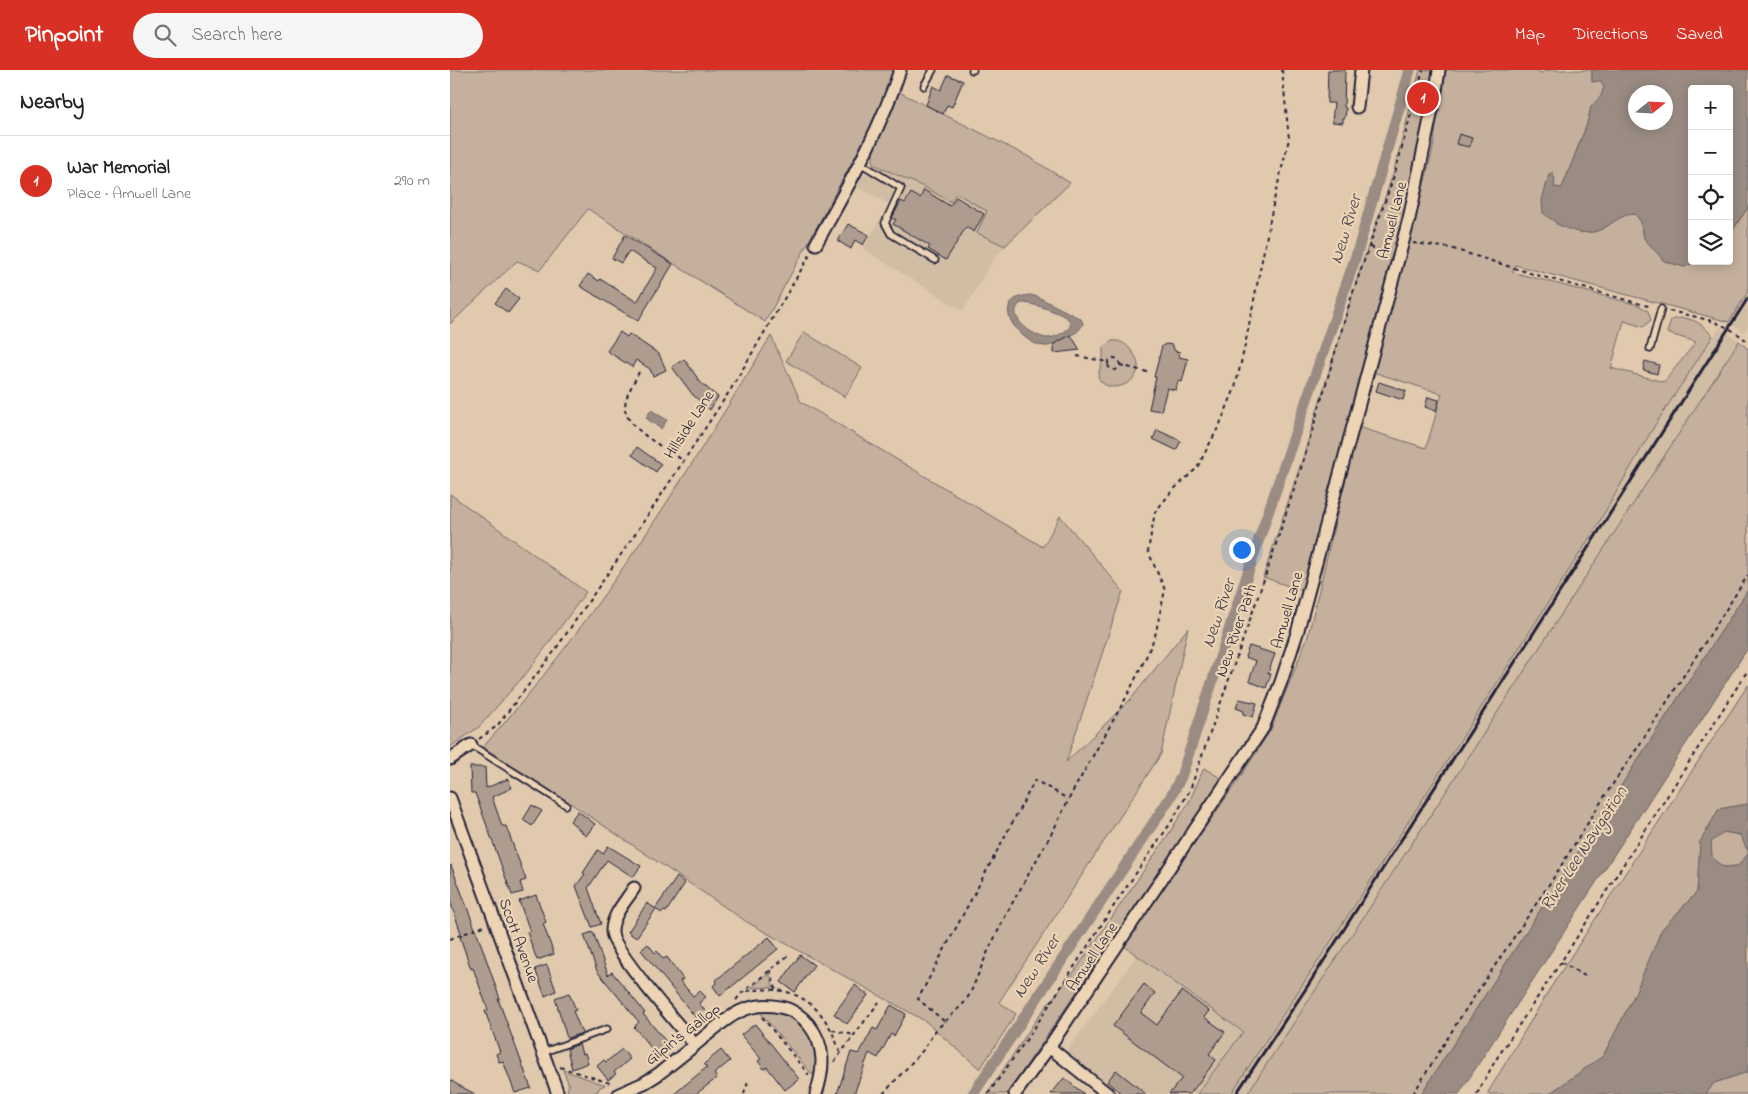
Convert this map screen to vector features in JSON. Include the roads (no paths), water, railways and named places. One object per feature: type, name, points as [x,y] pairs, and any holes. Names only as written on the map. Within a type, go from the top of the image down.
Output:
[{"type":"street","points":[[816,244],[860,163],[892,95],[900,70]]},
{"type":"street","points":[[1357,106],[1361,70]]},
{"type":"street","name":"Amwell Lane","points":[[1015,1094],[1049,1047],[1263,728],[1297,633],[1404,242],[1439,70]]},
{"type":"street","points":[[450,759],[471,745]]},
{"type":"street","name":"Scott Avenue","points":[[450,798],[558,1094]]},
{"type":"street","points":[[634,888],[616,916],[612,931],[614,943],[695,1045]]},
{"type":"street","name":"Gilpin's Gallop","points":[[624,1092],[644,1084],[657,1075],[733,1014],[753,1006],[784,1008],[800,1016],[814,1031],[821,1046],[823,1063],[818,1090]]},
{"type":"street","points":[[1049,1047],[1108,1094]]},
{"type":"lane","points":[[924,86],[933,70]]},
{"type":"lane","points":[[860,163],[901,188],[885,223],[890,234],[935,260]]},
{"type":"lane","points":[[1650,349],[1661,309]]},
{"type":"lane","points":[[471,745],[566,805]]},
{"type":"lane","points":[[546,1057],[607,1029]]},
{"type":"water","points":[[1592,70],[1748,70],[1748,207],[1733,230],[1733,85],[1688,85],[1689,265],[1684,267],[1664,261],[1644,238],[1641,222],[1635,214],[1624,216],[1599,230],[1582,232],[1565,228],[1543,213],[1542,200],[1549,175],[1552,172],[1555,180],[1554,187],[1562,188],[1587,124],[1591,107],[1601,96],[1604,87],[1600,81],[1592,82]]},
{"type":"water","points":[[1030,295],[1038,297],[1081,319],[1083,323],[1080,329],[1057,343],[1048,346],[1038,345],[1028,340],[1012,323],[1009,314],[1010,305],[1016,298]],"holes":[[[1021,303],[1046,308],[1059,314],[1070,321],[1070,327],[1061,334],[1049,338],[1037,335],[1023,326],[1019,320],[1016,314],[1017,308]]]},
{"type":"water","points":[[651,410],[667,420],[661,429],[646,418]]},
{"type":"water","name":"River Lee Navigation","points":[[1748,590],[1748,648],[1459,1094],[1421,1094]]},
{"type":"water","points":[[1748,804],[1748,851],[1740,835],[1724,832],[1711,842],[1712,858],[1723,867],[1738,866],[1748,854],[1748,1072],[1714,1083],[1706,1094],[1549,1094],[1603,1056],[1634,996],[1662,929],[1697,892],[1700,842],[1719,809]]},
{"type":"waterway","name":"New River","points":[[973,1094],[1170,798],[1181,777],[1257,545],[1357,253],[1410,70]]},
{"type":"railway","points":[[1236,1094],[1307,987],[1748,298]]},
{"type":"place","name":"War Memorial","points":[[1423,98]]}]
